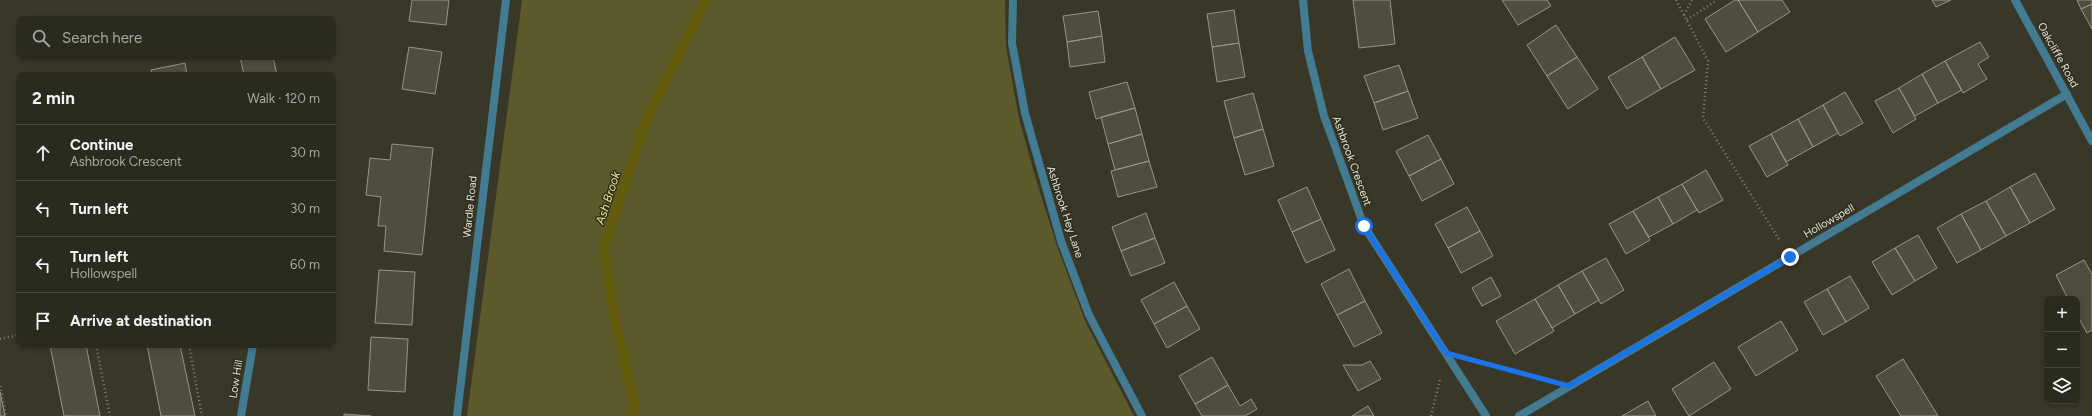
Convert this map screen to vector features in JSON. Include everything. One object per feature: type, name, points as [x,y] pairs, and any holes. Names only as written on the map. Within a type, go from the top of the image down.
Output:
[{"type":"street","name":"Wardle Road","points":[[457,416],[506,0]]},
{"type":"street","name":"Ashbrook Hey Lane","points":[[1013,0],[1012,43],[1025,113],[1061,241],[1089,315],[1142,416]]},
{"type":"street","name":"Ashbrook Crescent","points":[[1303,0],[1308,51],[1324,116],[1364,226],[1486,416]]},
{"type":"street","name":"Oakcliffe Road","points":[[2016,0],[2092,142]]},
{"type":"street","name":"Hollowspell","points":[[1519,416],[2067,94]]},
{"type":"street","name":"Low Hill","points":[[241,416],[252,348]]},
{"type":"path","points":[[1676,0],[1708,60],[1703,118],[1790,257]]},
{"type":"path","points":[[1684,15],[1692,0]]},
{"type":"path","points":[[1687,20],[1717,0]]},
{"type":"path","points":[[0,339],[16,336]]},
{"type":"path","points":[[97,348],[110,416]]},
{"type":"path","points":[[190,348],[202,416]]},
{"type":"path","points":[[1431,416],[1446,353],[1569,386]]},
{"type":"path","points":[[0,386],[6,416]]},
{"type":"shaded area","points":[[522,0],[1005,0],[1006,47],[1019,119],[1037,183],[1058,249],[1086,323],[1134,416],[467,416]]},
{"type":"building","points":[[412,0],[449,0],[446,25],[409,21]]},
{"type":"building","points":[[1353,0],[1390,0],[1395,44],[1359,48]]},
{"type":"building","points":[[1502,0],[1547,0],[1551,6],[1518,25]]},
{"type":"building","points":[[1735,0],[1738,0],[1758,32],[1726,52],[1705,19]]},
{"type":"building","points":[[1738,0],[1782,0],[1790,12],[1758,32]]},
{"type":"building","points":[[1932,0],[1951,0],[1936,7]]},
{"type":"building","points":[[2077,0],[2092,0],[2092,4],[2081,9]]},
{"type":"building","points":[[2092,4],[2092,29],[2081,9]]},
{"type":"building","points":[[1234,10],[1239,43],[1212,47],[1207,14]]},
{"type":"building","points":[[1098,11],[1102,36],[1067,42],[1063,16]]},
{"type":"building","points":[[1556,25],[1577,57],[1547,76],[1527,45]]},
{"type":"building","points":[[1102,36],[1105,62],[1070,67],[1067,42]]},
{"type":"building","points":[[1675,37],[1695,70],[1661,89],[1642,57]]},
{"type":"building","points":[[1980,42],[1989,57],[1978,64],[1987,79],[1963,93],[1945,61]]},
{"type":"building","points":[[1239,43],[1245,77],[1217,82],[1212,47]]},
{"type":"building","points":[[409,47],[442,52],[435,94],[402,89]]},
{"type":"building","points":[[1577,57],[1598,89],[1568,109],[1547,76]]},
{"type":"building","points":[[1642,57],[1661,89],[1627,109],[1608,77]]},
{"type":"building","points":[[241,60],[274,60],[276,72],[243,72]]},
{"type":"building","points":[[1945,61],[1962,90],[1938,103],[1922,74]]},
{"type":"building","points":[[185,63],[186,72],[151,72],[151,70]]},
{"type":"building","points":[[1399,65],[1408,91],[1374,103],[1364,76]]},
{"type":"building","points":[[1922,74],[1938,103],[1915,116],[1899,88]]},
{"type":"building","points":[[1127,82],[1135,108],[1096,119],[1089,92]]},
{"type":"building","points":[[1899,88],[1916,119],[1893,133],[1875,101]]},
{"type":"building","points":[[1408,91],[1418,118],[1383,130],[1374,103]]},
{"type":"building","points":[[1845,92],[1863,123],[1840,136],[1823,105]]},
{"type":"building","points":[[1253,93],[1263,129],[1234,138],[1224,101]]},
{"type":"building","points":[[1823,105],[1838,133],[1813,147],[1798,119]]},
{"type":"building","points":[[1135,108],[1142,134],[1108,144],[1101,117]]},
{"type":"building","points":[[1798,119],[1813,147],[1786,162],[1771,134]]},
{"type":"building","points":[[1263,129],[1274,166],[1245,175],[1234,138]]},
{"type":"building","points":[[1142,134],[1149,161],[1115,170],[1108,144]]},
{"type":"building","points":[[1771,134],[1788,165],[1767,177],[1749,146]]},
{"type":"building","points":[[1428,135],[1441,159],[1409,176],[1396,151]]},
{"type":"building","points":[[392,144],[433,148],[422,255],[384,251],[386,226],[378,226],[381,197],[366,195],[370,158],[390,160]]},
{"type":"building","points":[[1441,159],[1454,184],[1422,201],[1409,176]]},
{"type":"building","points":[[1149,161],[1157,187],[1118,197],[1111,171]]},
{"type":"building","points":[[1706,170],[1723,200],[1699,213],[1682,184]]},
{"type":"building","points":[[2035,173],[2055,209],[2030,223],[2010,187]]},
{"type":"building","points":[[1682,184],[1697,210],[1673,224],[1658,197]]},
{"type":"building","points":[[1307,187],[1321,219],[1292,232],[1278,200]]},
{"type":"building","points":[[2010,187],[2030,223],[2006,236],[1986,201]]},
{"type":"building","points":[[1658,197],[1673,224],[1649,237],[1633,211]]},
{"type":"building","points":[[1986,201],[2006,236],[1981,250],[1961,214]]},
{"type":"building","points":[[1467,207],[1480,231],[1448,248],[1435,224]]},
{"type":"building","points":[[1633,211],[1650,240],[1626,254],[1609,224]]},
{"type":"building","points":[[1146,213],[1155,238],[1121,251],[1112,227]]},
{"type":"building","points":[[1961,214],[1981,250],[1957,263],[1937,228]]},
{"type":"building","points":[[1321,219],[1335,250],[1306,263],[1292,232]]},
{"type":"building","points":[[1480,231],[1493,256],[1461,273],[1448,248]]},
{"type":"building","points":[[1918,235],[1937,268],[1915,281],[1895,248]]},
{"type":"building","points":[[1155,238],[1165,263],[1131,276],[1121,251]]},
{"type":"building","points":[[1895,248],[1915,281],[1892,295],[1872,262]]},
{"type":"building","points":[[1606,258],[1624,290],[1601,304],[1582,271]]},
{"type":"building","points":[[2084,260],[2092,274],[2092,330],[2087,333],[2080,320],[2080,296],[2066,296],[2056,275]]},
{"type":"building","points":[[1349,269],[1365,301],[1337,315],[1321,284]]},
{"type":"building","points":[[379,270],[415,272],[412,325],[375,323]]},
{"type":"building","points":[[1582,271],[1599,300],[1575,314],[1558,285]]},
{"type":"building","points":[[1850,276],[1869,308],[1846,322],[1827,289]]},
{"type":"building","points":[[1491,277],[1501,296],[1482,306],[1472,288]]},
{"type":"building","points":[[1174,282],[1187,306],[1154,324],[1141,300]]},
{"type":"building","points":[[1558,285],[1575,314],[1552,328],[1535,299]]},
{"type":"building","points":[[1827,289],[1846,322],[1823,335],[1804,302]]},
{"type":"building","points":[[1535,299],[1554,331],[1515,354],[1496,321]]},
{"type":"building","points":[[1365,301],[1382,333],[1354,347],[1337,315]]},
{"type":"building","points":[[1187,306],[1200,329],[1167,348],[1154,324]]},
{"type":"building","points":[[1781,321],[1798,350],[1756,376],[1738,347]]},
{"type":"building","points":[[371,337],[408,339],[405,392],[368,390]]},
{"type":"building","points":[[51,348],[87,348],[100,416],[64,416]]},
{"type":"building","points":[[148,348],[181,348],[195,416],[161,416]]},
{"type":"building","points":[[1212,357],[1228,385],[1195,404],[1179,376]]},
{"type":"building","points":[[1903,359],[1938,416],[1901,416],[1876,376]]},
{"type":"building","points":[[1370,361],[1381,379],[1358,391],[1343,365],[1362,365]]},
{"type":"building","points":[[1714,362],[1731,389],[1689,416],[1672,389]]},
{"type":"building","points":[[1228,385],[1240,406],[1251,399],[1257,409],[1245,416],[1202,416],[1195,404]]},
{"type":"building","points":[[0,392],[5,416],[0,416]]},
{"type":"building","points":[[1648,401],[1656,416],[1622,416]]},
{"type":"building","points":[[1368,406],[1374,416],[1352,416]]},
{"type":"building","points":[[344,414],[371,416],[344,416]]},
{"type":"waterway","name":"Ash Brook","points":[[633,416],[635,406],[614,317],[604,247],[646,120],[706,0]]},
{"type":"route","points":[[1364,226],[1446,353],[1569,386],[1790,257]]}]
